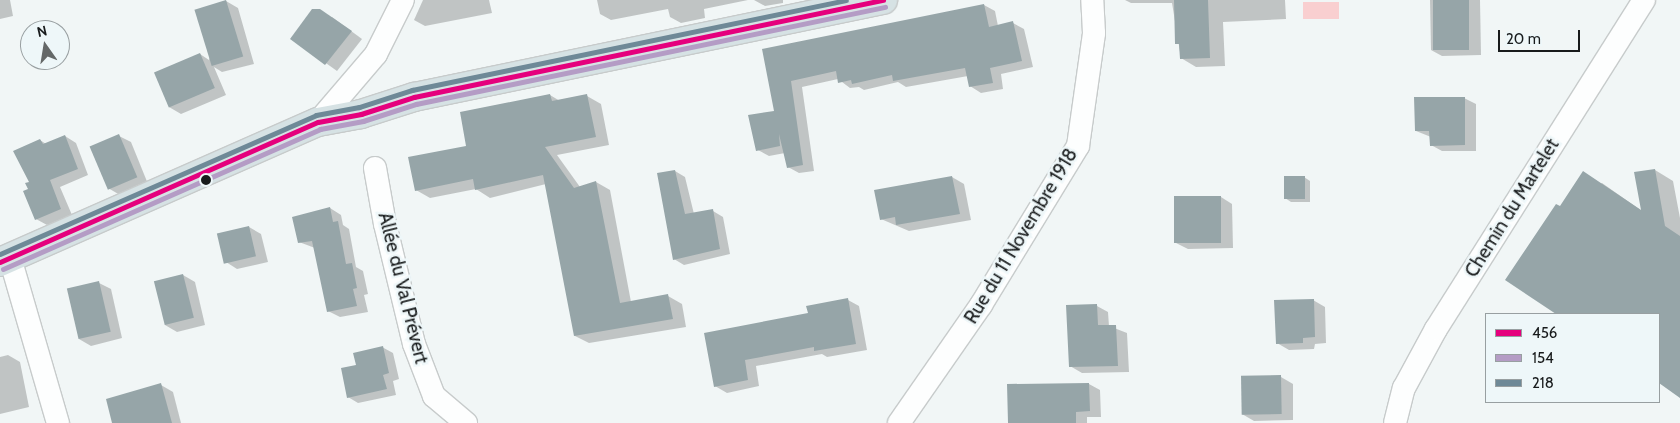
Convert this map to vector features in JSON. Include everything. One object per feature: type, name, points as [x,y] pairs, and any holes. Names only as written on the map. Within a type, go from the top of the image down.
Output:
[{"type":"main road","points":[[5,260],[318,122],[361,114],[414,97],[883,0]]},
{"type":"street","points":[[318,122],[376,54],[403,0]]},
{"type":"street","name":"Rue du 11 Novembre 1918","points":[[899,423],[981,305],[1078,146],[1094,33],[1092,0]]},
{"type":"street","name":"Chemin du Martelet","points":[[1395,423],[1404,388],[1436,330],[1643,3]]},
{"type":"street","name":"Allée du Val Prévert","points":[[375,168],[385,224],[414,344],[434,396],[466,423]]},
{"type":"street","points":[[5,260],[58,423]]},
{"type":"shaded area","points":[[1303,2],[1339,2],[1339,19],[1303,19]]},
{"type":"building","points":[[226,0],[243,56],[212,66],[194,10]]},
{"type":"building","points":[[1174,0],[1208,0],[1210,58],[1180,59],[1179,44],[1175,44]]},
{"type":"building","points":[[1433,0],[1469,0],[1469,50],[1433,50]]},
{"type":"building","points":[[984,4],[989,27],[1013,21],[1022,61],[990,68],[993,83],[969,87],[965,68],[893,81],[892,75],[852,84],[851,80],[838,83],[836,71],[791,81],[803,165],[787,168],[779,134],[780,146],[756,151],[748,115],[774,111],[762,49]]},
{"type":"building","points":[[312,9],[320,9],[352,31],[325,65],[290,39]]},
{"type":"building","points":[[200,53],[215,88],[169,108],[154,73]]},
{"type":"building","points":[[550,94],[552,101],[587,94],[596,137],[545,147],[574,188],[596,181],[620,303],[668,294],[673,319],[574,336],[543,175],[475,190],[473,179],[415,191],[408,157],[466,146],[460,112]]},
{"type":"building","points":[[1414,97],[1465,97],[1465,145],[1430,146],[1429,131],[1415,131]]},
{"type":"building","points":[[119,134],[137,177],[108,190],[90,147]]},
{"type":"building","points":[[65,135],[78,169],[50,180],[61,209],[35,220],[23,191],[28,189],[25,183],[29,182],[13,151],[40,139],[43,144]]},
{"type":"building","points":[[1655,169],[1665,226],[1680,236],[1680,398],[1660,384],[1660,313],[1554,313],[1505,280],[1556,204],[1560,206],[1583,171],[1641,210],[1634,172]]},
{"type":"building","points":[[675,170],[685,214],[713,209],[720,249],[673,260],[657,173]]},
{"type":"building","points":[[952,176],[960,214],[896,225],[895,217],[880,220],[874,190]]},
{"type":"building","points":[[1284,176],[1305,176],[1305,199],[1284,199]]},
{"type":"building","points":[[1174,196],[1221,196],[1221,243],[1174,243]]},
{"type":"building","points":[[330,207],[333,222],[338,221],[346,264],[352,263],[357,288],[353,289],[357,306],[327,312],[312,241],[298,243],[292,217]]},
{"type":"building","points":[[249,226],[256,256],[224,264],[217,233]]},
{"type":"building","points":[[183,274],[194,318],[165,325],[154,281]]},
{"type":"building","points":[[99,281],[111,332],[79,339],[67,288]]},
{"type":"building","points":[[848,298],[856,344],[814,351],[814,347],[745,360],[748,380],[714,387],[704,333],[808,313],[806,306]]},
{"type":"building","points":[[1314,299],[1315,337],[1303,338],[1303,343],[1276,344],[1274,300]]},
{"type":"building","points":[[1097,304],[1098,325],[1116,325],[1118,366],[1069,367],[1066,305]]},
{"type":"building","points":[[383,346],[389,373],[383,375],[387,389],[347,398],[341,368],[356,365],[353,353]]},
{"type":"building","points":[[1281,375],[1282,414],[1242,415],[1241,376]]},
{"type":"building","points":[[161,383],[172,423],[112,423],[106,399]]},
{"type":"building","points":[[1089,383],[1090,411],[1076,412],[1076,423],[1008,423],[1007,384]]},
{"type":"transit line","name":"218","points":[[0,254],[316,115],[359,107],[412,90],[846,0]]},
{"type":"transit line","name":"456","points":[[0,262],[318,122],[361,114],[414,97],[883,0]]},
{"type":"transit line","name":"154","points":[[3,269],[320,129],[363,121],[416,104],[885,7]]}]
